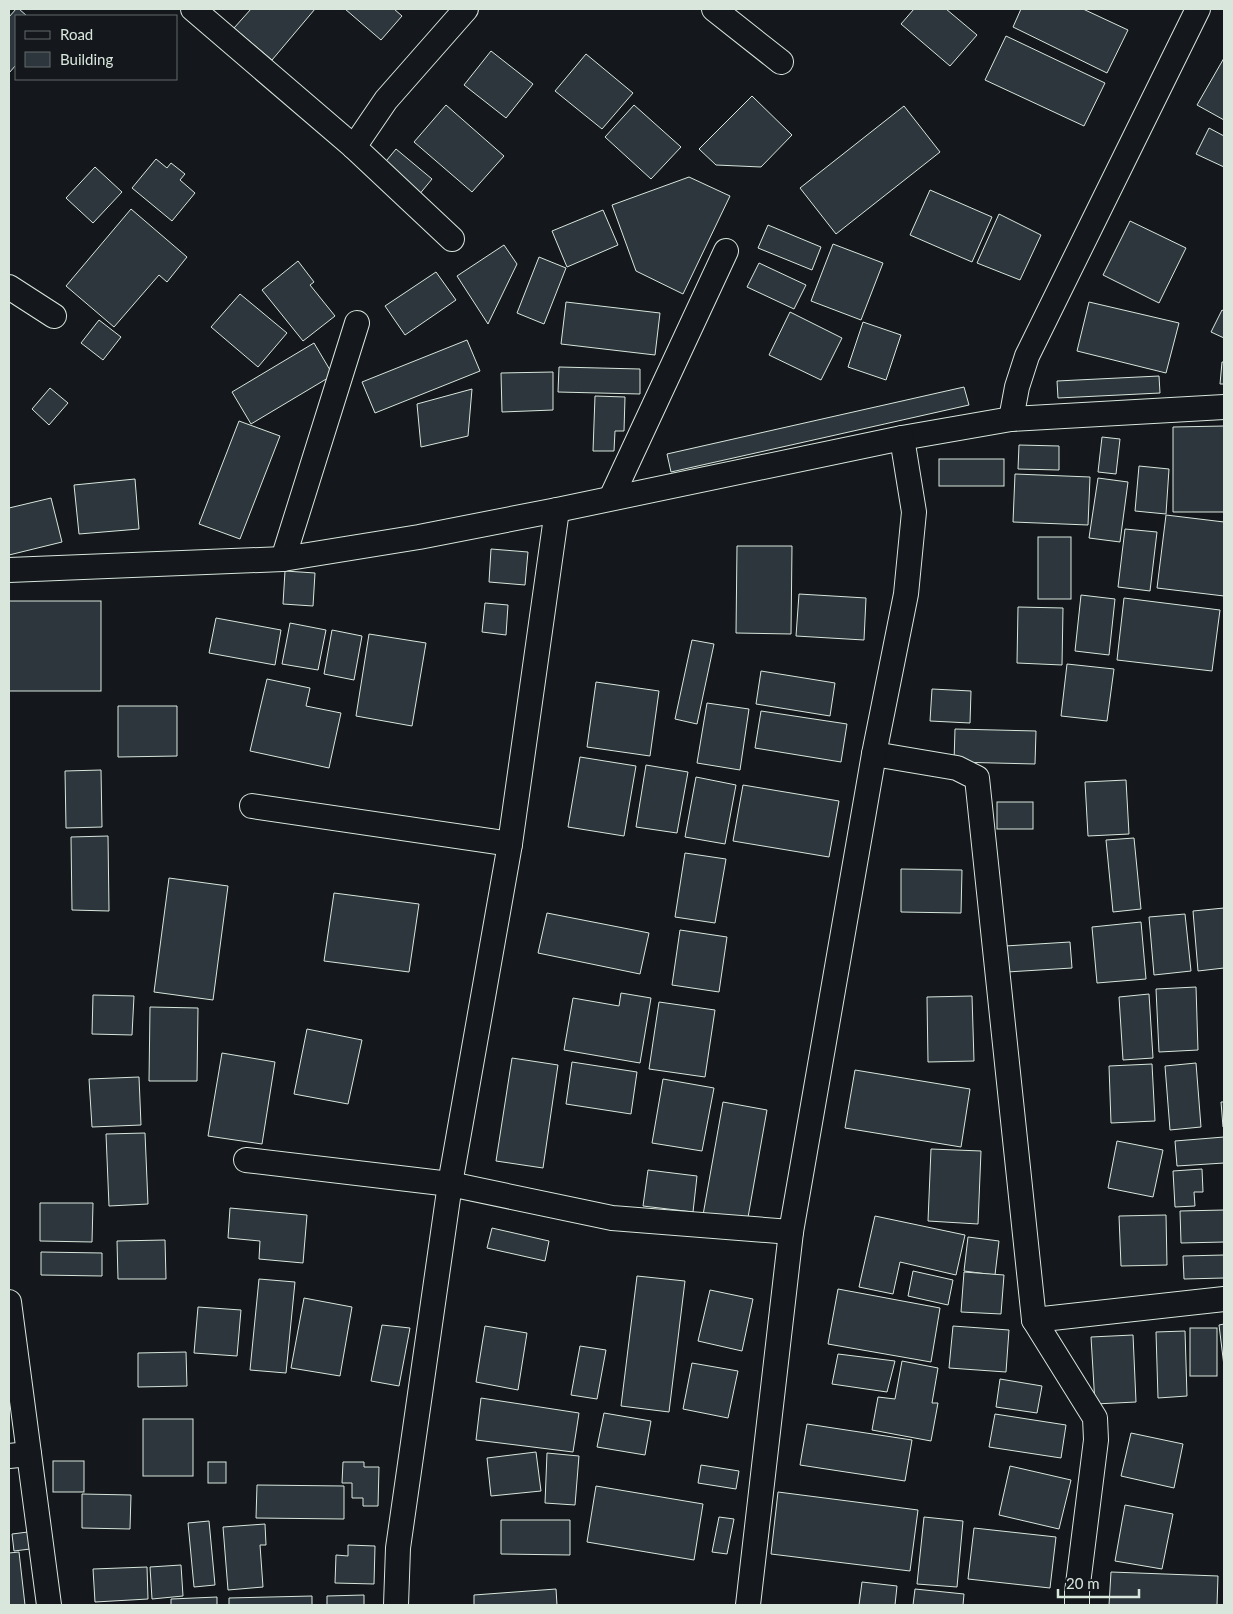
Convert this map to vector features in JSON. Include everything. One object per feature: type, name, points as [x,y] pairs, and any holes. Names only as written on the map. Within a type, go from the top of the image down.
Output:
[{"type":"street","points":[[193,9],[354,147],[452,238]]},
{"type":"street","points":[[354,147],[386,100],[466,9]]},
{"type":"street","points":[[714,9],[781,62]]},
{"type":"street","points":[[1011,419],[1027,356],[1198,9]]},
{"type":"street","points":[[611,498],[726,251]]},
{"type":"street","points":[[9,287],[54,316]]},
{"type":"street","points":[[283,559],[357,323]]},
{"type":"street","points":[[9,570],[283,559],[419,537],[902,438],[1011,419],[1224,407]]},
{"type":"street","points":[[748,1605],[791,1232],[874,754],[906,594],[914,512],[902,438]]},
{"type":"street","points":[[396,1605],[398,1548],[450,1184],[510,844],[557,510]]},
{"type":"street","points":[[874,754],[957,768],[977,778],[1034,1320],[1095,1418],[1096,1440],[1077,1605]]},
{"type":"street","points":[[252,806],[510,844]]},
{"type":"street","points":[[246,1160],[450,1184],[612,1218],[791,1232]]},
{"type":"street","points":[[1034,1320],[1224,1299]]},
{"type":"street","points":[[9,1302],[19,1455],[50,1605]]},
{"type":"building","points":[[16,9],[19,9],[26,15],[15,15],[15,66],[9,73],[9,17]]},
{"type":"building","points":[[251,9],[315,9],[272,60],[234,28]]},
{"type":"building","points":[[345,9],[394,9],[402,16],[381,40]]},
{"type":"building","points":[[914,9],[946,9],[977,35],[950,66],[901,24]]},
{"type":"building","points":[[1021,9],[1083,9],[1128,30],[1107,73],[1013,27]]},
{"type":"building","points":[[1006,36],[1105,83],[1084,126],[985,80]]},
{"type":"building","points":[[491,51],[533,84],[506,118],[464,85]]},
{"type":"building","points":[[586,54],[633,93],[602,129],[555,91]]},
{"type":"building","points":[[1224,58],[1224,120],[1197,105]]},
{"type":"building","points":[[752,96],[792,135],[761,167],[716,165],[699,149]]},
{"type":"building","points":[[446,105],[504,156],[472,192],[414,142]]},
{"type":"building","points":[[634,105],[681,147],[651,179],[605,137]]},
{"type":"building","points":[[904,106],[940,152],[836,234],[800,188]]},
{"type":"building","points":[[1209,128],[1224,136],[1224,167],[1196,154]]},
{"type":"building","points":[[396,149],[432,179],[418,196],[382,166]]},
{"type":"building","points":[[156,159],[167,168],[171,163],[185,174],[180,180],[195,193],[172,221],[132,188]]},
{"type":"building","points":[[95,167],[122,192],[93,223],[66,198]]},
{"type":"building","points":[[689,177],[730,196],[683,294],[636,271],[612,205]]},
{"type":"building","points":[[930,190],[992,217],[972,262],[910,235]]},
{"type":"building","points":[[131,209],[187,257],[167,282],[159,275],[114,327],[66,286]]},
{"type":"building","points":[[603,210],[618,245],[567,267],[552,231]]},
{"type":"building","points":[[999,214],[1041,235],[1020,280],[977,263]]},
{"type":"building","points":[[1130,221],[1186,248],[1159,303],[1103,275]]},
{"type":"building","points":[[768,225],[821,247],[812,270],[758,248]]},
{"type":"building","points":[[833,244],[883,263],[861,320],[811,301]]},
{"type":"building","points":[[504,245],[517,264],[488,324],[457,276]]},
{"type":"building","points":[[539,257],[566,268],[544,324],[517,313]]},
{"type":"building","points":[[298,261],[314,282],[310,285],[335,316],[303,341],[262,290]]},
{"type":"building","points":[[759,263],[806,285],[794,309],[747,287]]},
{"type":"building","points":[[436,272],[456,300],[405,335],[385,306]]},
{"type":"building","points":[[240,294],[287,333],[258,367],[211,327]]},
{"type":"building","points":[[566,302],[660,313],[655,355],[561,344]]},
{"type":"building","points":[[1089,302],[1179,323],[1166,373],[1077,351]]},
{"type":"building","points":[[1222,310],[1224,311],[1224,338],[1211,332]]},
{"type":"building","points":[[790,312],[842,338],[821,380],[769,355]]},
{"type":"building","points":[[99,320],[121,337],[103,360],[81,343]]},
{"type":"building","points":[[863,322],[901,335],[886,380],[848,367]]},
{"type":"building","points":[[467,340],[480,371],[375,413],[362,382]]},
{"type":"building","points":[[314,343],[333,375],[251,424],[232,392]]},
{"type":"building","points":[[1222,362],[1224,362],[1224,384],[1220,384]]},
{"type":"building","points":[[559,367],[640,369],[640,394],[558,392]]},
{"type":"building","points":[[553,372],[553,410],[502,412],[501,373]]},
{"type":"building","points":[[1159,376],[1160,393],[1058,398],[1057,381]]},
{"type":"building","points":[[964,387],[969,405],[671,472],[667,454]]},
{"type":"building","points":[[50,388],[68,403],[49,425],[32,409]]},
{"type":"building","points":[[472,389],[468,436],[421,447],[417,404]]},
{"type":"building","points":[[595,396],[625,397],[624,431],[615,431],[614,451],[593,451]]},
{"type":"building","points":[[239,421],[280,436],[240,539],[199,524]]},
{"type":"building","points":[[1224,426],[1224,512],[1173,512],[1173,427]]},
{"type":"building","points":[[1102,437],[1120,439],[1116,474],[1098,472]]},
{"type":"building","points":[[1019,445],[1059,446],[1059,470],[1018,469]]},
{"type":"building","points":[[939,459],[1004,459],[1004,486],[939,486]]},
{"type":"building","points":[[1139,466],[1169,469],[1166,514],[1135,511]]},
{"type":"building","points":[[1015,474],[1090,477],[1088,525],[1013,522]]},
{"type":"building","points":[[1098,478],[1128,482],[1120,542],[1089,538]]},
{"type":"building","points":[[135,479],[139,529],[79,534],[74,485]]},
{"type":"building","points":[[51,498],[62,542],[9,555],[9,508]]},
{"type":"building","points":[[1166,515],[1224,522],[1224,596],[1157,588]]},
{"type":"building","points":[[1125,529],[1157,532],[1150,591],[1118,587]]},
{"type":"building","points":[[1038,537],[1071,537],[1071,599],[1038,599]]},
{"type":"building","points":[[737,546],[792,546],[791,634],[736,633]]},
{"type":"building","points":[[491,549],[528,552],[525,585],[489,582]]},
{"type":"building","points":[[285,571],[315,573],[313,606],[283,604]]},
{"type":"building","points":[[799,594],[866,598],[864,640],[796,636]]},
{"type":"building","points":[[1081,595],[1115,599],[1109,655],[1075,651]]},
{"type":"building","points":[[1124,598],[1220,610],[1212,671],[1117,660]]},
{"type":"building","points":[[9,601],[101,601],[101,691],[9,691]]},
{"type":"building","points":[[485,603],[508,605],[506,635],[482,632]]},
{"type":"building","points":[[1018,607],[1063,608],[1062,665],[1017,663]]},
{"type":"building","points":[[216,618],[281,630],[275,665],[209,653]]},
{"type":"building","points":[[290,623],[326,630],[318,670],[282,664]]},
{"type":"building","points":[[332,630],[362,636],[354,680],[324,674]]},
{"type":"building","points":[[369,634],[426,643],[412,726],[356,716]]},
{"type":"building","points":[[692,640],[714,644],[697,724],[675,719]]},
{"type":"building","points":[[1067,664],[1114,669],[1107,721],[1061,716]]},
{"type":"building","points":[[761,671],[835,683],[830,716],[756,704]]},
{"type":"building","points":[[267,679],[310,688],[306,706],[341,713],[329,768],[250,751]]},
{"type":"building","points":[[596,682],[659,691],[650,756],[587,747]]},
{"type":"building","points":[[932,689],[971,691],[970,723],[930,721]]},
{"type":"building","points":[[707,703],[749,709],[740,770],[697,763]]},
{"type":"building","points":[[118,706],[177,706],[177,756],[118,757]]},
{"type":"building","points":[[761,711],[847,724],[841,762],[755,748]]},
{"type":"building","points":[[955,729],[1036,731],[1035,764],[954,762]]},
{"type":"building","points":[[580,757],[636,766],[624,836],[568,827]]},
{"type":"building","points":[[646,765],[688,772],[677,833],[636,827]]},
{"type":"building","points":[[101,770],[102,827],[66,828],[65,771]]},
{"type":"building","points":[[696,777],[736,785],[725,844],[685,837]]},
{"type":"building","points":[[1126,780],[1129,834],[1088,836],[1085,782]]},
{"type":"building","points":[[743,785],[839,801],[829,857],[733,841]]},
{"type":"building","points":[[997,802],[1033,802],[1033,829],[997,829]]},
{"type":"building","points":[[108,836],[109,911],[72,910],[71,837]]},
{"type":"building","points":[[1134,838],[1141,909],[1113,912],[1106,840]]},
{"type":"building","points":[[685,853],[726,859],[715,923],[675,917]]},
{"type":"building","points":[[901,869],[962,870],[961,913],[901,912]]},
{"type":"building","points":[[169,878],[228,886],[213,1000],[154,992]]},
{"type":"building","points":[[334,893],[419,904],[409,972],[324,961]]},
{"type":"building","points":[[1224,908],[1224,968],[1198,971],[1193,911]]},
{"type":"building","points":[[547,913],[649,933],[640,974],[538,953]]},
{"type":"building","points":[[1185,914],[1191,971],[1154,975],[1149,917]]},
{"type":"building","points":[[1141,922],[1146,979],[1097,983],[1092,927]]},
{"type":"building","points":[[680,930],[727,937],[719,992],[672,985]]},
{"type":"building","points":[[1070,942],[1072,968],[1007,972],[1005,946]]},
{"type":"building","points":[[1196,987],[1198,1050],[1159,1052],[1156,989]]},
{"type":"building","points":[[621,993],[651,998],[640,1063],[564,1050],[573,998],[619,1006]]},
{"type":"building","points":[[1149,994],[1153,1058],[1123,1060],[1119,997]]},
{"type":"building","points":[[93,995],[134,996],[132,1035],[92,1034]]},
{"type":"building","points":[[972,996],[974,1061],[928,1062],[927,997]]},
{"type":"building","points":[[659,1002],[715,1010],[705,1077],[649,1069]]},
{"type":"building","points":[[150,1007],[198,1008],[197,1081],[149,1081]]},
{"type":"building","points":[[307,1029],[362,1040],[348,1104],[294,1094]]},
{"type":"building","points":[[222,1053],[275,1062],[262,1144],[208,1136]]},
{"type":"building","points":[[512,1058],[558,1065],[543,1168],[496,1161]]},
{"type":"building","points":[[572,1062],[637,1072],[631,1114],[566,1104]]},
{"type":"building","points":[[1196,1063],[1201,1127],[1170,1130],[1165,1066]]},
{"type":"building","points":[[1152,1064],[1155,1121],[1111,1123],[1109,1066]]},
{"type":"building","points":[[855,1070],[970,1089],[961,1147],[845,1128]]},
{"type":"building","points":[[139,1077],[141,1125],[92,1127],[89,1079]]},
{"type":"building","points":[[663,1079],[714,1088],[702,1151],[652,1143]]},
{"type":"building","points":[[723,1102],[767,1110],[747,1223],[703,1215]]},
{"type":"building","points":[[1221,1102],[1224,1102],[1224,1127],[1223,1127]]},
{"type":"building","points":[[145,1133],[148,1204],[109,1206],[106,1134]]},
{"type":"building","points":[[1224,1137],[1224,1163],[1177,1166],[1175,1141]]},
{"type":"building","points":[[1117,1141],[1163,1150],[1153,1197],[1108,1188]]},
{"type":"building","points":[[931,1149],[981,1151],[978,1224],[928,1221]]},
{"type":"building","points":[[1202,1169],[1203,1192],[1194,1192],[1195,1206],[1175,1207],[1173,1171]]},
{"type":"building","points":[[648,1170],[697,1176],[693,1212],[643,1206]]},
{"type":"building","points":[[40,1203],[93,1203],[92,1242],[40,1241]]},
{"type":"building","points":[[230,1208],[307,1215],[303,1263],[259,1259],[260,1241],[228,1238]]},
{"type":"building","points":[[1224,1210],[1224,1242],[1181,1243],[1180,1211]]},
{"type":"building","points":[[1166,1215],[1167,1265],[1121,1266],[1119,1216]]},
{"type":"building","points":[[875,1216],[965,1235],[956,1275],[900,1262],[893,1294],[859,1287]]},
{"type":"building","points":[[492,1228],[549,1241],[545,1261],[487,1248]]},
{"type":"building","points":[[968,1237],[999,1241],[995,1275],[964,1271]]},
{"type":"building","points":[[165,1240],[166,1279],[118,1279],[117,1241]]},
{"type":"building","points":[[41,1252],[102,1253],[102,1276],[41,1275]]},
{"type":"building","points":[[1224,1255],[1224,1278],[1184,1279],[1183,1256]]},
{"type":"building","points":[[913,1271],[953,1280],[948,1305],[908,1296]]},
{"type":"building","points":[[964,1272],[1004,1275],[1001,1314],[961,1312]]},
{"type":"building","points":[[637,1276],[685,1281],[669,1412],[621,1406]]},
{"type":"building","points":[[259,1279],[295,1282],[286,1373],[250,1370]]},
{"type":"building","points":[[838,1289],[940,1308],[931,1362],[828,1344]]},
{"type":"building","points":[[710,1290],[753,1299],[742,1351],[698,1341]]},
{"type":"building","points":[[304,1298],[352,1307],[340,1376],[291,1368]]},
{"type":"building","points":[[198,1307],[241,1310],[237,1356],[194,1353]]},
{"type":"building","points":[[1224,1324],[1224,1366],[1219,1325]]},
{"type":"building","points":[[382,1325],[410,1328],[399,1386],[371,1381]]},
{"type":"building","points":[[485,1326],[527,1333],[518,1390],[476,1382]]},
{"type":"building","points":[[953,1326],[1009,1330],[1006,1372],[949,1368]]},
{"type":"building","points":[[1190,1328],[1217,1328],[1217,1376],[1190,1376]]},
{"type":"building","points":[[1185,1331],[1187,1396],[1158,1398],[1156,1332]]},
{"type":"building","points":[[1133,1335],[1136,1402],[1095,1404],[1091,1337]]},
{"type":"building","points":[[580,1346],[606,1350],[597,1399],[571,1395]]},
{"type":"building","points":[[186,1352],[187,1386],[138,1387],[138,1353]]},
{"type":"building","points":[[838,1354],[895,1361],[887,1392],[832,1384]]},
{"type":"building","points":[[902,1361],[938,1368],[932,1403],[938,1403],[931,1441],[872,1430],[878,1397],[895,1399]]},
{"type":"building","points":[[692,1363],[738,1371],[728,1418],[683,1409]]},
{"type":"building","points":[[1000,1379],[1042,1386],[1037,1413],[996,1407]]},
{"type":"building","points":[[481,1398],[579,1413],[573,1452],[476,1440]]},
{"type":"building","points":[[604,1413],[651,1421],[645,1455],[597,1447]]},
{"type":"building","points":[[995,1414],[1066,1425],[1061,1458],[989,1447]]},
{"type":"building","points":[[143,1419],[193,1419],[193,1476],[143,1476]]},
{"type":"building","points":[[807,1424],[912,1440],[905,1481],[800,1465]]},
{"type":"building","points":[[1131,1433],[1183,1444],[1174,1488],[1121,1476]]},
{"type":"building","points":[[536,1452],[541,1491],[491,1496],[487,1458]]},
{"type":"building","points":[[547,1453],[579,1456],[575,1505],[545,1503]]},
{"type":"building","points":[[53,1461],[84,1461],[84,1492],[53,1492]]},
{"type":"building","points":[[208,1462],[226,1462],[226,1483],[208,1483]]},
{"type":"building","points":[[343,1462],[364,1462],[364,1467],[379,1467],[378,1506],[363,1506],[363,1498],[352,1498],[352,1483],[342,1483]]},
{"type":"building","points":[[701,1465],[739,1471],[736,1489],[698,1483]]},
{"type":"building","points":[[1010,1466],[1071,1480],[1059,1529],[999,1515]]},
{"type":"building","points":[[257,1485],[344,1486],[344,1519],[256,1518]]},
{"type":"building","points":[[596,1486],[703,1504],[694,1560],[587,1542]]},
{"type":"building","points":[[778,1492],[918,1510],[910,1571],[771,1554]]},
{"type":"building","points":[[82,1494],[131,1495],[130,1529],[82,1528]]},
{"type":"building","points":[[1125,1505],[1173,1514],[1162,1569],[1115,1561]]},
{"type":"building","points":[[719,1517],[734,1519],[727,1554],[712,1552]]},
{"type":"building","points":[[924,1517],[963,1521],[957,1587],[917,1584]]},
{"type":"building","points":[[501,1520],[570,1520],[570,1555],[501,1554]]},
{"type":"building","points":[[209,1521],[215,1585],[194,1587],[188,1523]]},
{"type":"building","points":[[265,1524],[266,1545],[260,1545],[263,1587],[228,1590],[223,1527]]},
{"type":"building","points":[[974,1528],[1056,1537],[1050,1588],[968,1579]]},
{"type":"building","points":[[28,1532],[30,1549],[14,1551],[12,1534]]},
{"type":"building","points":[[348,1545],[375,1546],[374,1584],[335,1583],[336,1555],[348,1556]]},
{"type":"building","points":[[19,1552],[25,1605],[9,1605],[9,1553]]},
{"type":"building","points":[[181,1565],[183,1596],[152,1599],[150,1567]]},
{"type":"building","points":[[147,1567],[148,1599],[95,1602],[93,1569]]},
{"type":"building","points":[[1111,1572],[1218,1576],[1217,1605],[1109,1605]]},
{"type":"building","points":[[862,1582],[897,1586],[895,1605],[859,1605]]},
{"type":"building","points":[[556,1589],[557,1605],[474,1605],[474,1595]]},
{"type":"building","points":[[915,1589],[964,1594],[963,1605],[913,1605]]},
{"type":"building","points":[[364,1595],[364,1605],[327,1605],[327,1596]]},
{"type":"building","points":[[312,1596],[312,1605],[229,1605],[229,1598]]},
{"type":"building","points":[[217,1597],[217,1605],[171,1605],[171,1599]]}]
